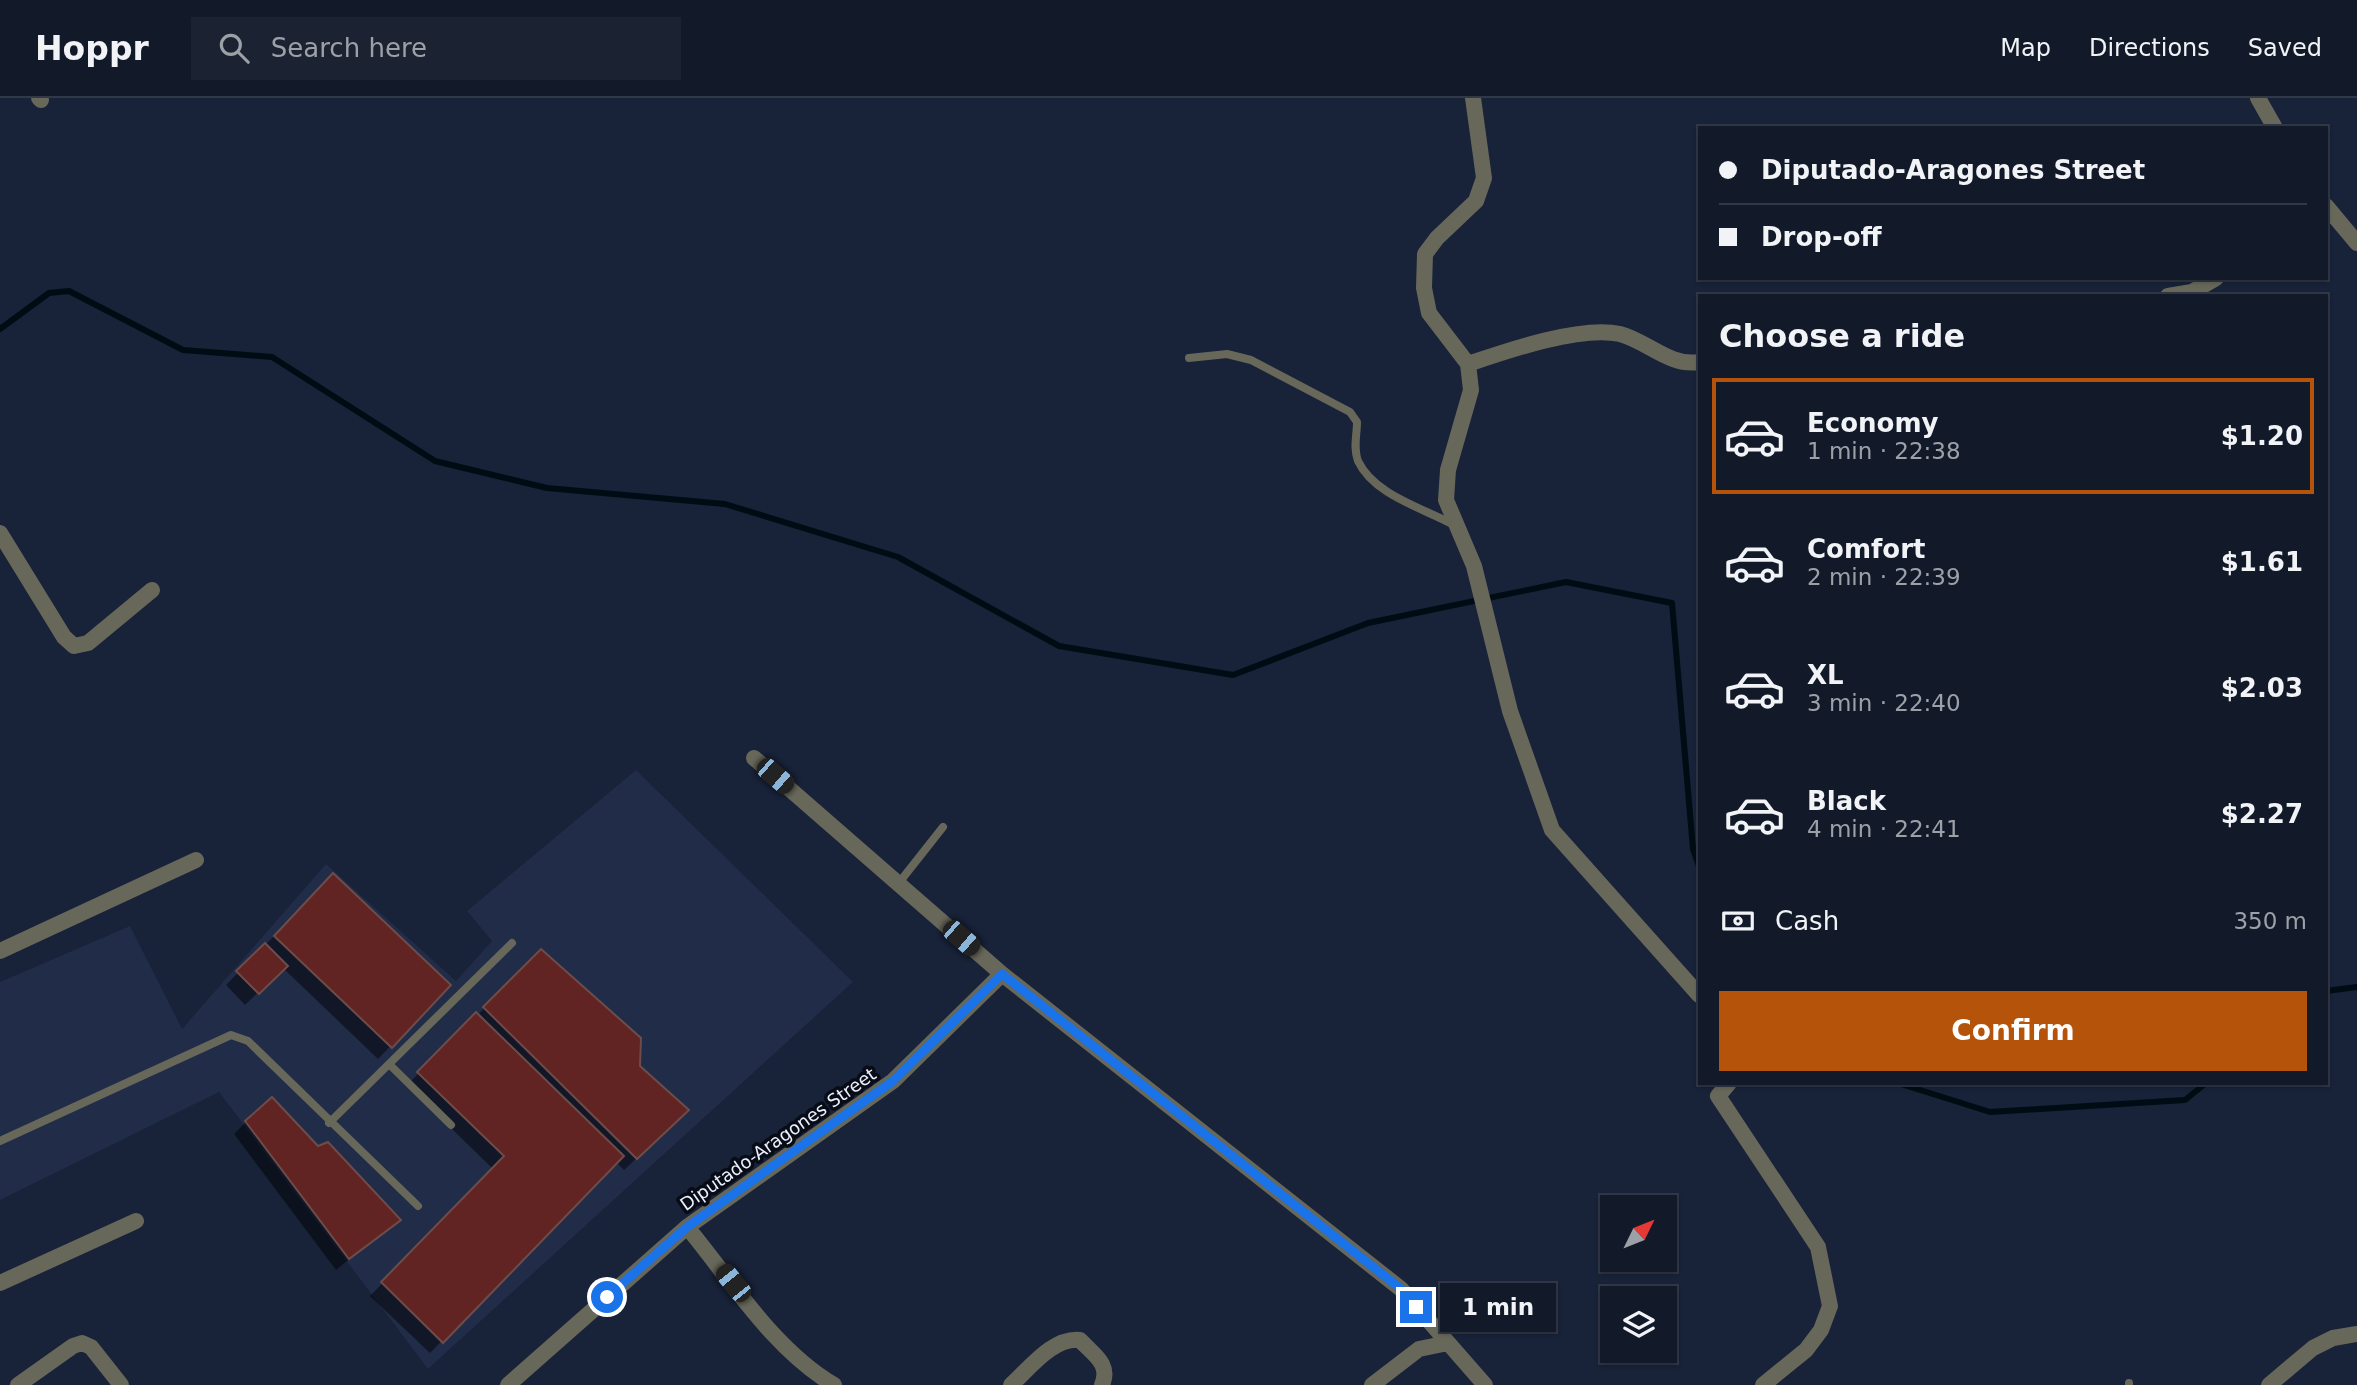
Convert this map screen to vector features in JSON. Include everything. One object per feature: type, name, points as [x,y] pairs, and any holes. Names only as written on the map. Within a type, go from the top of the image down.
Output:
[{"type":"street","points":[[1473,98],[1484,178],[1476,201],[1437,238],[1425,254],[1424,288],[1429,313],[1468,364],[1471,390],[1448,470],[1446,500],[1479,586],[1510,711],[1552,830],[1698,994]]},
{"type":"street","points":[[2258,98],[2274,126]]},
{"type":"street","points":[[2328,207],[2357,243]]},
{"type":"street","points":[[2180,294],[2192,292],[2213,280]]},
{"type":"street","points":[[1468,364],[1531,343],[1607,332],[1636,340],[1666,357],[1691,364],[1698,362]]},
{"type":"street","points":[[0,533],[64,637],[74,646],[88,643],[152,590]]},
{"type":"street","points":[[754,758],[1002,974],[1401,1289],[1485,1385]]},
{"type":"street","points":[[0,951],[196,860]]},
{"type":"street","name":"Diputado-Aragones Street","points":[[508,1385],[687,1227],[893,1081],[1002,974]]},
{"type":"street","points":[[1727,1085],[1718,1096],[1818,1247],[1830,1306],[1821,1330],[1806,1350],[1763,1385]]},
{"type":"street","points":[[0,1283],[136,1221]]},
{"type":"street","points":[[687,1227],[780,1340],[814,1373],[834,1385]]},
{"type":"street","points":[[2269,1385],[2313,1348],[2333,1338],[2357,1334]]},
{"type":"street","points":[[1011,1385],[1056,1344],[1069,1339],[1080,1340],[1104,1367],[1107,1374],[1102,1385]]},
{"type":"street","points":[[18,1385],[73,1346],[82,1343],[91,1347],[121,1385]]},
{"type":"street","points":[[1372,1385],[1419,1349],[1448,1343]]},
{"type":"lane","points":[[1189,358],[1227,354],[1251,360],[1350,412],[1357,422],[1355,443],[1358,460],[1366,472],[1400,499],[1458,527]]},
{"type":"lane","points":[[898,884],[943,827]]},
{"type":"lane","points":[[329,1123],[512,943]]},
{"type":"lane","points":[[0,1140],[232,1035],[248,1041],[329,1123],[418,1206]]},
{"type":"lane","points":[[389,1064],[451,1125]]},
{"type":"shaded area","points":[[636,770],[853,982],[428,1369],[219,1092],[0,1200],[0,982],[130,926],[182,1029],[326,864],[456,981],[492,941],[467,911]]},
{"type":"building","points":[[333,873],[451,985],[392,1048],[274,936]]},
{"type":"building","points":[[265,943],[288,966],[259,994],[236,971]]},
{"type":"building","points":[[541,949],[641,1038],[640,1066],[689,1110],[637,1159],[483,1007]]},
{"type":"building","points":[[476,1012],[624,1156],[443,1343],[381,1282],[504,1156],[417,1072]]},
{"type":"building","points":[[272,1097],[318,1146],[328,1142],[401,1220],[349,1259],[245,1121]]},
{"type":"waterway","points":[[0,329],[49,293],[69,291],[183,350],[272,357],[435,461],[547,488],[725,504],[898,557],[1059,646],[1233,675],[1368,623],[1566,582],[1672,603],[1693,849],[1698,863]]},
{"type":"waterway","points":[[2328,991],[2357,987]]},
{"type":"waterway","points":[[1904,1085],[1990,1112],[2185,1100],[2204,1085]]},
{"type":"route","points":[[607,1297],[687,1227],[893,1081],[1002,974],[1401,1289],[1416,1307]]}]
